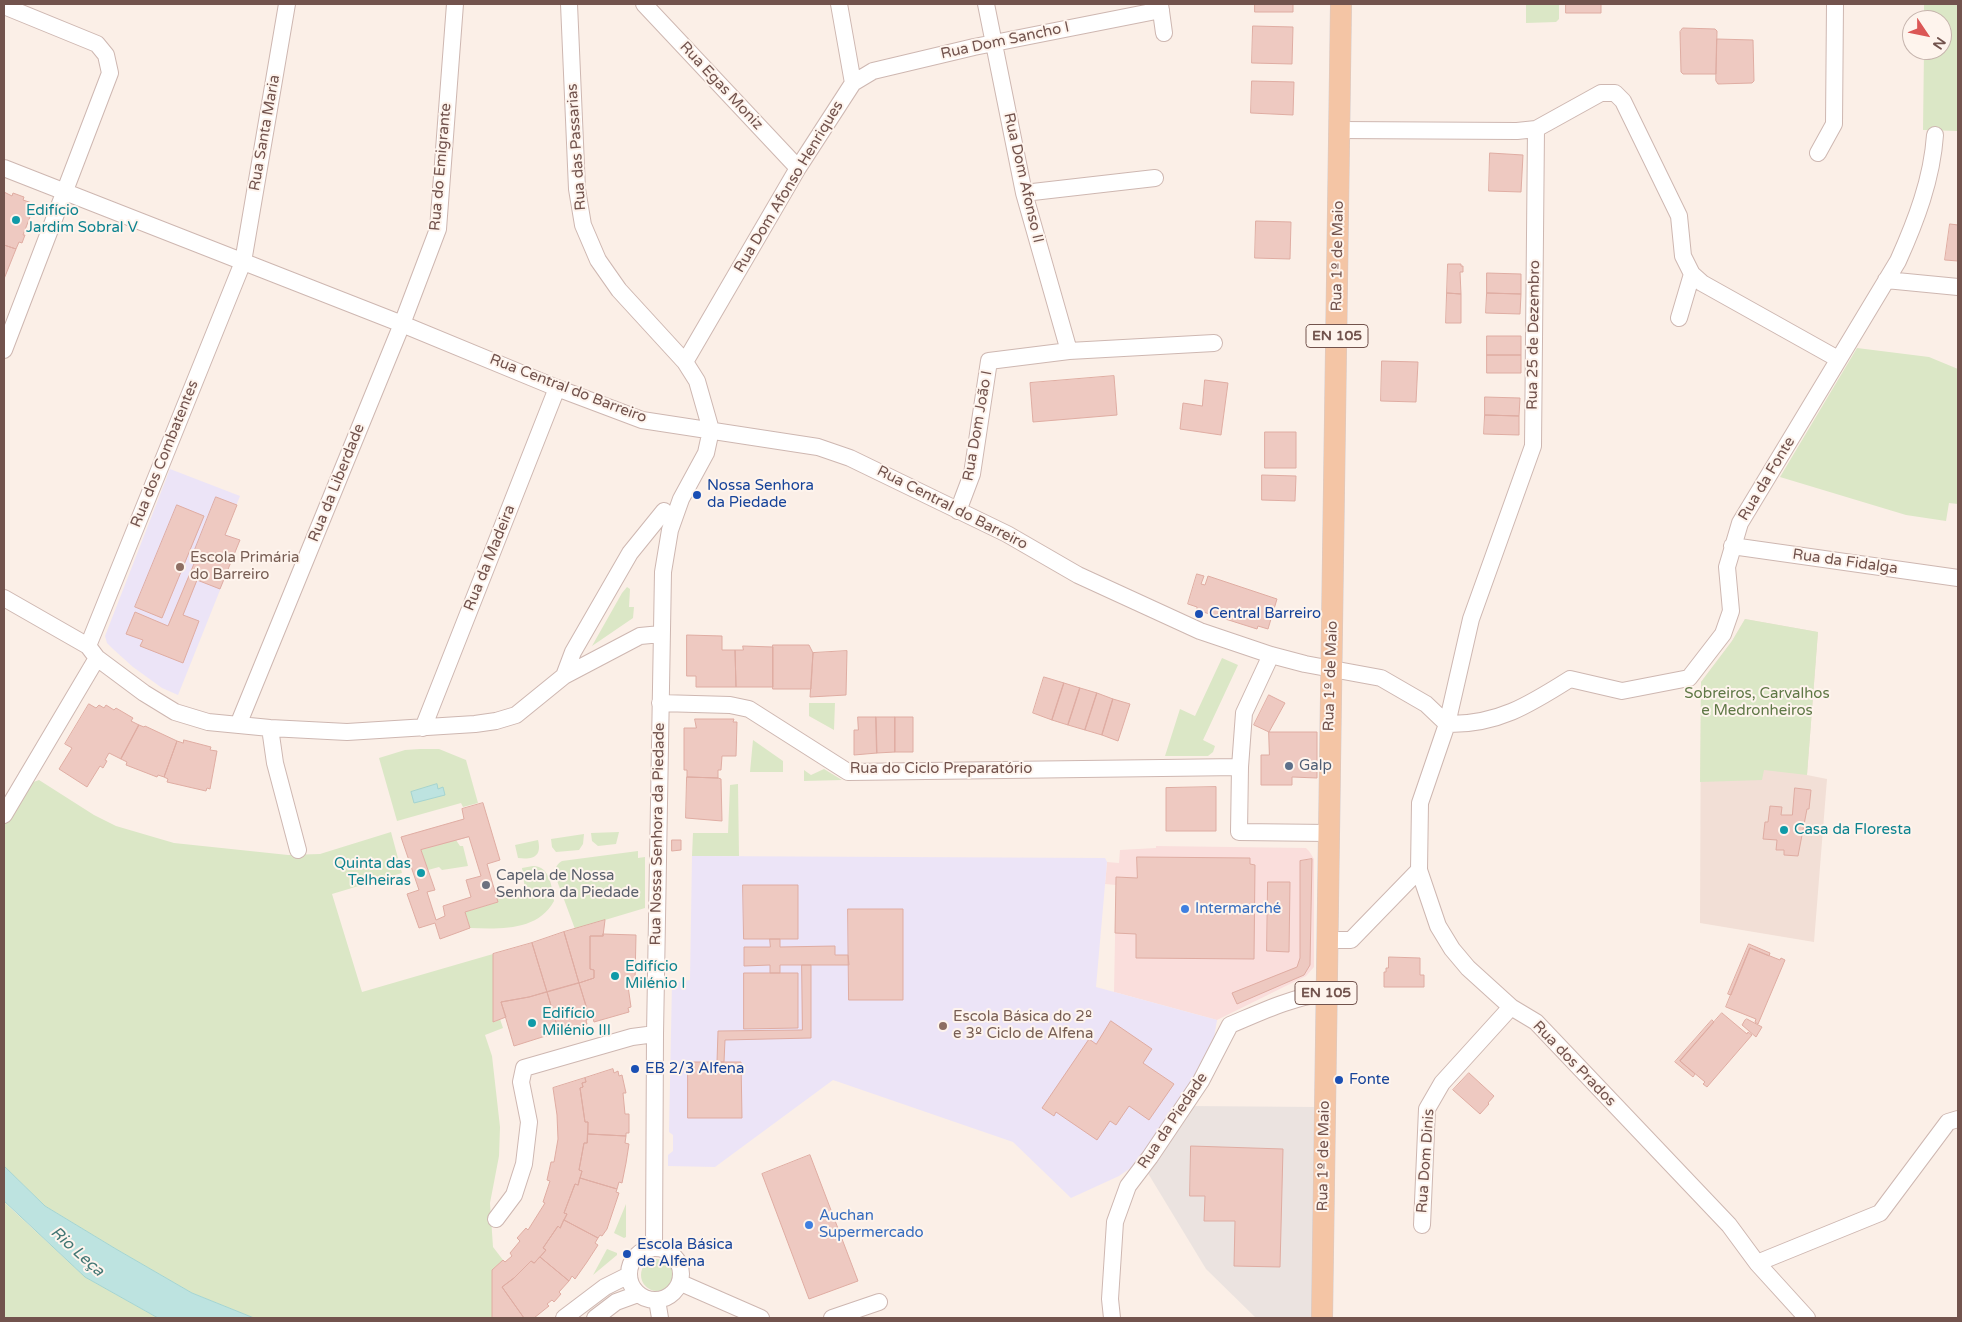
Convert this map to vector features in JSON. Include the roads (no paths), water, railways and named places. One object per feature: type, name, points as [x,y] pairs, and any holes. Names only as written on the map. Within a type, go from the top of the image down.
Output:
[{"type":"main road","name":"Rua 1º de Maio","points":[[1322,1318],[1341,4]]},
{"type":"street","name":"Rua Santa Maria","points":[[243,262],[288,4]]},
{"type":"street","name":"Rua do Emigrante","points":[[402,324],[438,229],[455,4]]},
{"type":"street","name":"Rua das Passarias","points":[[569,4],[577,190],[584,225],[598,260],[619,290],[684,362],[696,381],[711,430]]},
{"type":"street","name":"Rua Egas Moniz","points":[[644,4],[798,168]]},
{"type":"street","points":[[839,4],[853,83]]},
{"type":"street","name":"Rua Dom Afonso II","points":[[986,4],[1024,193],[1069,351]]},
{"type":"street","points":[[1818,153],[1834,124],[1835,4]]},
{"type":"street","points":[[4,6],[97,44],[106,55],[110,73],[4,350]]},
{"type":"street","name":"Rua Dom Sancho I","points":[[853,83],[873,71],[994,42],[1161,7],[1164,33]]},
{"type":"street","name":"Rua Dom Afonso Henriques","points":[[684,362],[798,168],[853,83]]},
{"type":"street","points":[[1339,130],[1536,130],[1601,94],[1615,93],[1623,101],[1679,216],[1683,256],[1692,274],[1702,283],[1838,359]]},
{"type":"street","name":"Rua 25 de Dezembro","points":[[1446,724],[1470,619],[1533,446],[1536,130]]},
{"type":"street","name":"Rua da Fonte","points":[[1446,724],[1467,724],[1511,713],[1528,705],[1570,679],[1622,691],[1689,678],[1723,634],[1731,611],[1727,567],[1740,523],[1902,253],[1920,206],[1936,135]]},
{"type":"street","name":"Rua Central do Barreiro","points":[[4,168],[642,420],[818,447],[850,458],[1008,534],[1078,575],[1200,631],[1271,655],[1382,678],[1426,704],[1446,724]]},
{"type":"street","points":[[1024,193],[1155,178]]},
{"type":"street","name":"Rua dos Combatentes","points":[[4,814],[92,652],[243,262]]},
{"type":"street","points":[[1679,318],[1692,274]]},
{"type":"street","points":[[1886,280],[1958,287]]},
{"type":"street","name":"Rua da Liberdade","points":[[238,725],[402,324]]},
{"type":"street","name":"Rua Dom João I","points":[[958,511],[972,474],[989,361],[1069,351],[1214,343]]},
{"type":"street","name":"Rua da Madeira","points":[[423,728],[557,388]]},
{"type":"street","name":"Rua Nossa Senhora da Piedade","points":[[654,1247],[655,1034],[663,572],[670,530],[681,499],[706,453],[711,430]]},
{"type":"street","points":[[564,676],[573,652],[630,553],[664,511]]},
{"type":"street","name":"Rua da Fidalga","points":[[1732,546],[1958,578]]},
{"type":"street","points":[[4,598],[92,652],[144,693],[175,712],[208,722],[270,728],[347,732],[423,728],[496,721],[516,715],[564,676],[640,636],[661,634]]},
{"type":"street","points":[[1271,655],[1244,713],[1240,767],[1239,832],[1329,832]]},
{"type":"street","name":"Rua do Ciclo Preparatório","points":[[660,703],[730,705],[749,709],[848,772],[1240,767]]},
{"type":"street","name":"Rua dos Prados","points":[[1446,724],[1420,803],[1419,870],[1438,926],[1452,949],[1468,968],[1511,1007],[1536,1022],[1729,1225],[1757,1263],[1807,1318]]},
{"type":"street","points":[[270,728],[275,763],[298,850]]},
{"type":"street","points":[[1327,940],[1351,940],[1419,870]]},
{"type":"street","name":"Rua da Piedade","points":[[1112,1318],[1110,1299],[1115,1222],[1128,1186],[1150,1157],[1201,1081],[1230,1025],[1293,999],[1326,993]]},
{"type":"street","name":"Rua Dom Dinis","points":[[1422,1225],[1427,1109],[1442,1083],[1511,1007]]},
{"type":"street","points":[[496,1219],[514,1195],[524,1164],[529,1122],[521,1082],[524,1068],[632,1037],[655,1034]]},
{"type":"street","points":[[1757,1263],[1880,1213],[1948,1122],[1958,1119]]},
{"type":"street","points":[[654,1247],[669,1251],[680,1262],[682,1272],[681,1283],[676,1292],[667,1298],[657,1300],[647,1299],[638,1294],[631,1286],[629,1275],[630,1265],[635,1256],[644,1250],[654,1247]]},
{"type":"street","points":[[564,1318],[605,1287],[629,1275]]},
{"type":"street","points":[[681,1283],[761,1318]]},
{"type":"street","points":[[594,1318],[616,1302],[638,1294]]},
{"type":"street","points":[[657,1300],[660,1318]]},
{"type":"street","points":[[832,1318],[879,1302]]},
{"type":"water","points":[[437,784],[438,789],[443,787],[445,795],[414,803],[411,792]]},
{"type":"water","name":"Rio Leça","points":[[4,1166],[45,1206],[192,1293],[254,1318],[158,1318],[85,1277],[4,1201]]},
{"type":"place","name":"Edifício Jardim Sobral V","points":[[16,220]]},
{"type":"place","name":"Nossa Senhora da Piedade","points":[[697,495]]},
{"type":"place","name":"Escola Primária do Barreiro","points":[[180,567]]},
{"type":"place","name":"Central Barreiro","points":[[1199,614]]},
{"type":"place","name":"Galp","points":[[1289,766]]},
{"type":"place","name":"Casa da Floresta","points":[[1784,830]]},
{"type":"place","name":"Quinta das Telheiras","points":[[421,873]]},
{"type":"place","name":"Capela de Nossa Senhora da Piedade","points":[[486,885]]},
{"type":"place","name":"Intermarché","points":[[1185,909]]},
{"type":"place","name":"Edifício Milénio I","points":[[615,976]]},
{"type":"place","name":"Edifício Milénio III","points":[[532,1023]]},
{"type":"place","name":"Escola Básica do 2º e 3º Ciclo de Alfena","points":[[943,1026]]},
{"type":"place","name":"EB 2/3 Alfena","points":[[635,1069]]},
{"type":"place","name":"Fonte","points":[[1339,1080]]},
{"type":"place","name":"Auchan Supermercado","points":[[809,1225]]},
{"type":"place","name":"Escola Básica de Alfena","points":[[627,1254]]},
{"type":"park label","name":"Sobreiros, Carvalhos e Medronheiros","points":[[1757,702]]}]
